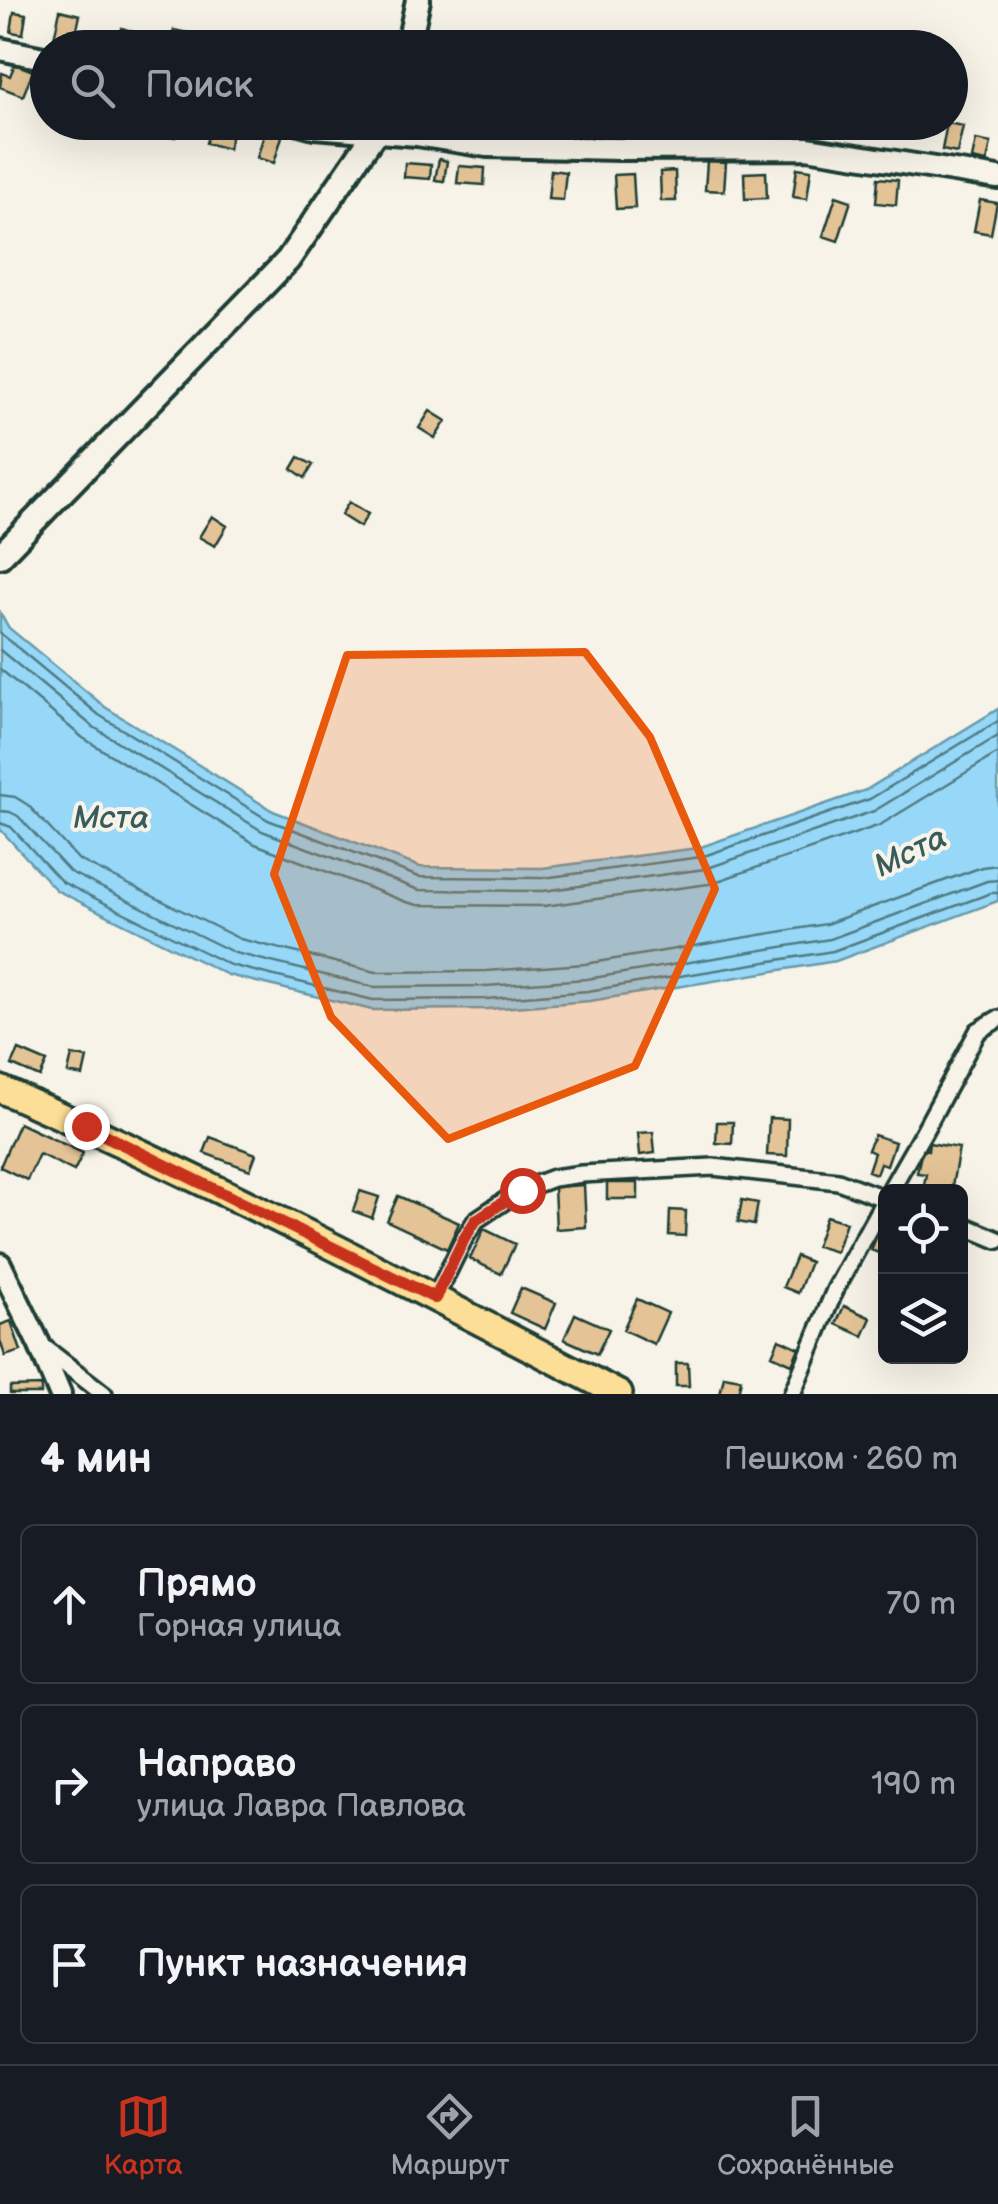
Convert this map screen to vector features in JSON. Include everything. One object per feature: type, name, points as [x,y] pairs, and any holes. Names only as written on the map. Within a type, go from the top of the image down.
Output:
[{"type":"main road","points":[[412,30],[418,0]]},
{"type":"main road","points":[[7,548],[288,260],[369,140]]},
{"type":"main road","points":[[0,1089],[86,1126],[435,1298],[619,1394]]},
{"type":"street","points":[[0,49],[30,55]]},
{"type":"street","points":[[452,140],[488,146],[619,149],[806,148],[998,178]]},
{"type":"street","points":[[893,1184],[978,1031],[998,1018]]},
{"type":"street","points":[[435,1298],[476,1220],[522,1190],[553,1178],[714,1166],[838,1181],[878,1194]]},
{"type":"street","points":[[792,1394],[836,1290],[878,1211]]},
{"type":"street","points":[[968,1227],[998,1240]]},
{"type":"street","points":[[0,1264],[60,1394]]},
{"type":"street","points":[[39,1344],[104,1394]]},
{"type":"highlighted area","points":[[585,652],[650,737],[715,889],[635,1066],[448,1139],[331,1017],[274,874],[347,655]]},
{"type":"water","name":"Мста","points":[[0,613],[9,628],[105,707],[273,811],[420,867],[542,868],[698,848],[866,790],[998,709],[998,901],[836,961],[590,1001],[488,1009],[372,1010],[228,975],[56,890],[0,829]]},
{"type":"building","points":[[60,10],[80,15],[77,30],[56,30]]},
{"type":"building","points":[[14,12],[26,14],[23,34],[11,32]]},
{"type":"building","points":[[15,64],[30,70],[23,96],[0,87],[2,73],[10,76]]},
{"type":"building","points":[[207,140],[230,140],[228,149],[206,143]]},
{"type":"building","points":[[262,140],[281,140],[274,163],[257,158]]},
{"type":"building","points":[[944,140],[960,140],[957,153],[942,150]]},
{"type":"building","points":[[976,140],[991,143],[987,162],[972,159]]},
{"type":"building","points":[[439,159],[447,161],[444,181],[435,180]]},
{"type":"building","points":[[707,161],[726,162],[724,191],[705,190]]},
{"type":"building","points":[[405,163],[431,165],[430,179],[404,177]]},
{"type":"building","points":[[459,166],[485,168],[484,185],[457,183]]},
{"type":"building","points":[[797,168],[811,170],[807,199],[793,197]]},
{"type":"building","points":[[551,170],[566,172],[563,200],[548,199]]},
{"type":"building","points":[[675,171],[676,201],[661,201],[660,172]]},
{"type":"building","points":[[766,172],[767,198],[745,199],[744,173]]},
{"type":"building","points":[[633,174],[635,208],[616,209],[614,175]]},
{"type":"building","points":[[878,178],[898,180],[896,205],[876,203]]},
{"type":"building","points":[[836,196],[851,201],[838,241],[823,236]]},
{"type":"building","points":[[980,200],[997,203],[991,234],[974,231]]},
{"type":"building","points":[[430,411],[446,421],[435,438],[419,428]]},
{"type":"building","points":[[299,457],[313,465],[305,478],[292,469]]},
{"type":"building","points":[[349,502],[368,514],[360,527],[341,515]]},
{"type":"building","points":[[212,516],[227,526],[215,546],[199,537]]},
{"type":"building","points":[[19,1050],[47,1062],[40,1077],[12,1065]]},
{"type":"building","points":[[72,1055],[87,1058],[83,1076],[68,1073]]},
{"type":"building","points":[[769,1118],[788,1119],[787,1156],[767,1155]]},
{"type":"building","points":[[717,1122],[733,1122],[732,1144],[716,1143]]},
{"type":"building","points":[[19,1123],[83,1153],[74,1171],[39,1154],[27,1180],[0,1167]]},
{"type":"building","points":[[653,1132],[655,1153],[640,1155],[638,1133]]},
{"type":"building","points":[[874,1135],[895,1142],[887,1165],[880,1163],[876,1174],[868,1171],[874,1153],[868,1150]]},
{"type":"building","points":[[210,1137],[256,1154],[250,1170],[204,1153]]},
{"type":"building","points":[[929,1143],[959,1148],[952,1184],[924,1184],[926,1174],[917,1173],[922,1149],[928,1150]]},
{"type":"building","points":[[607,1183],[638,1183],[638,1199],[607,1199]]},
{"type":"building","points":[[584,1185],[586,1227],[556,1229],[554,1187]]},
{"type":"building","points":[[360,1191],[379,1197],[372,1218],[353,1211]]},
{"type":"building","points":[[398,1196],[459,1223],[447,1249],[387,1221]]},
{"type":"building","points":[[742,1200],[758,1203],[754,1225],[738,1222]]},
{"type":"building","points":[[670,1210],[686,1211],[685,1236],[669,1235]]},
{"type":"building","points":[[826,1216],[846,1222],[836,1252],[816,1246]]},
{"type":"building","points":[[484,1229],[515,1244],[501,1274],[470,1259]]},
{"type":"building","points":[[878,1233],[878,1253],[871,1250]]},
{"type":"building","points":[[796,1256],[810,1262],[798,1293],[783,1287]]},
{"type":"building","points":[[521,1288],[556,1303],[545,1329],[510,1313]]},
{"type":"building","points":[[637,1299],[668,1313],[654,1344],[623,1330]]},
{"type":"building","points":[[844,1306],[871,1318],[863,1336],[836,1324]]},
{"type":"building","points":[[575,1314],[609,1329],[597,1354],[564,1339]]},
{"type":"building","points":[[11,1321],[21,1351],[5,1356],[0,1325]]},
{"type":"building","points":[[779,1339],[799,1348],[792,1364],[772,1355]]},
{"type":"building","points":[[676,1363],[688,1363],[689,1386],[676,1386]]},
{"type":"building","points":[[724,1376],[741,1379],[738,1394],[720,1394]]},
{"type":"building","points":[[41,1386],[41,1394],[10,1394],[10,1387]]},
{"type":"route","points":[[86,1126],[435,1298],[476,1220],[522,1190]]}]
